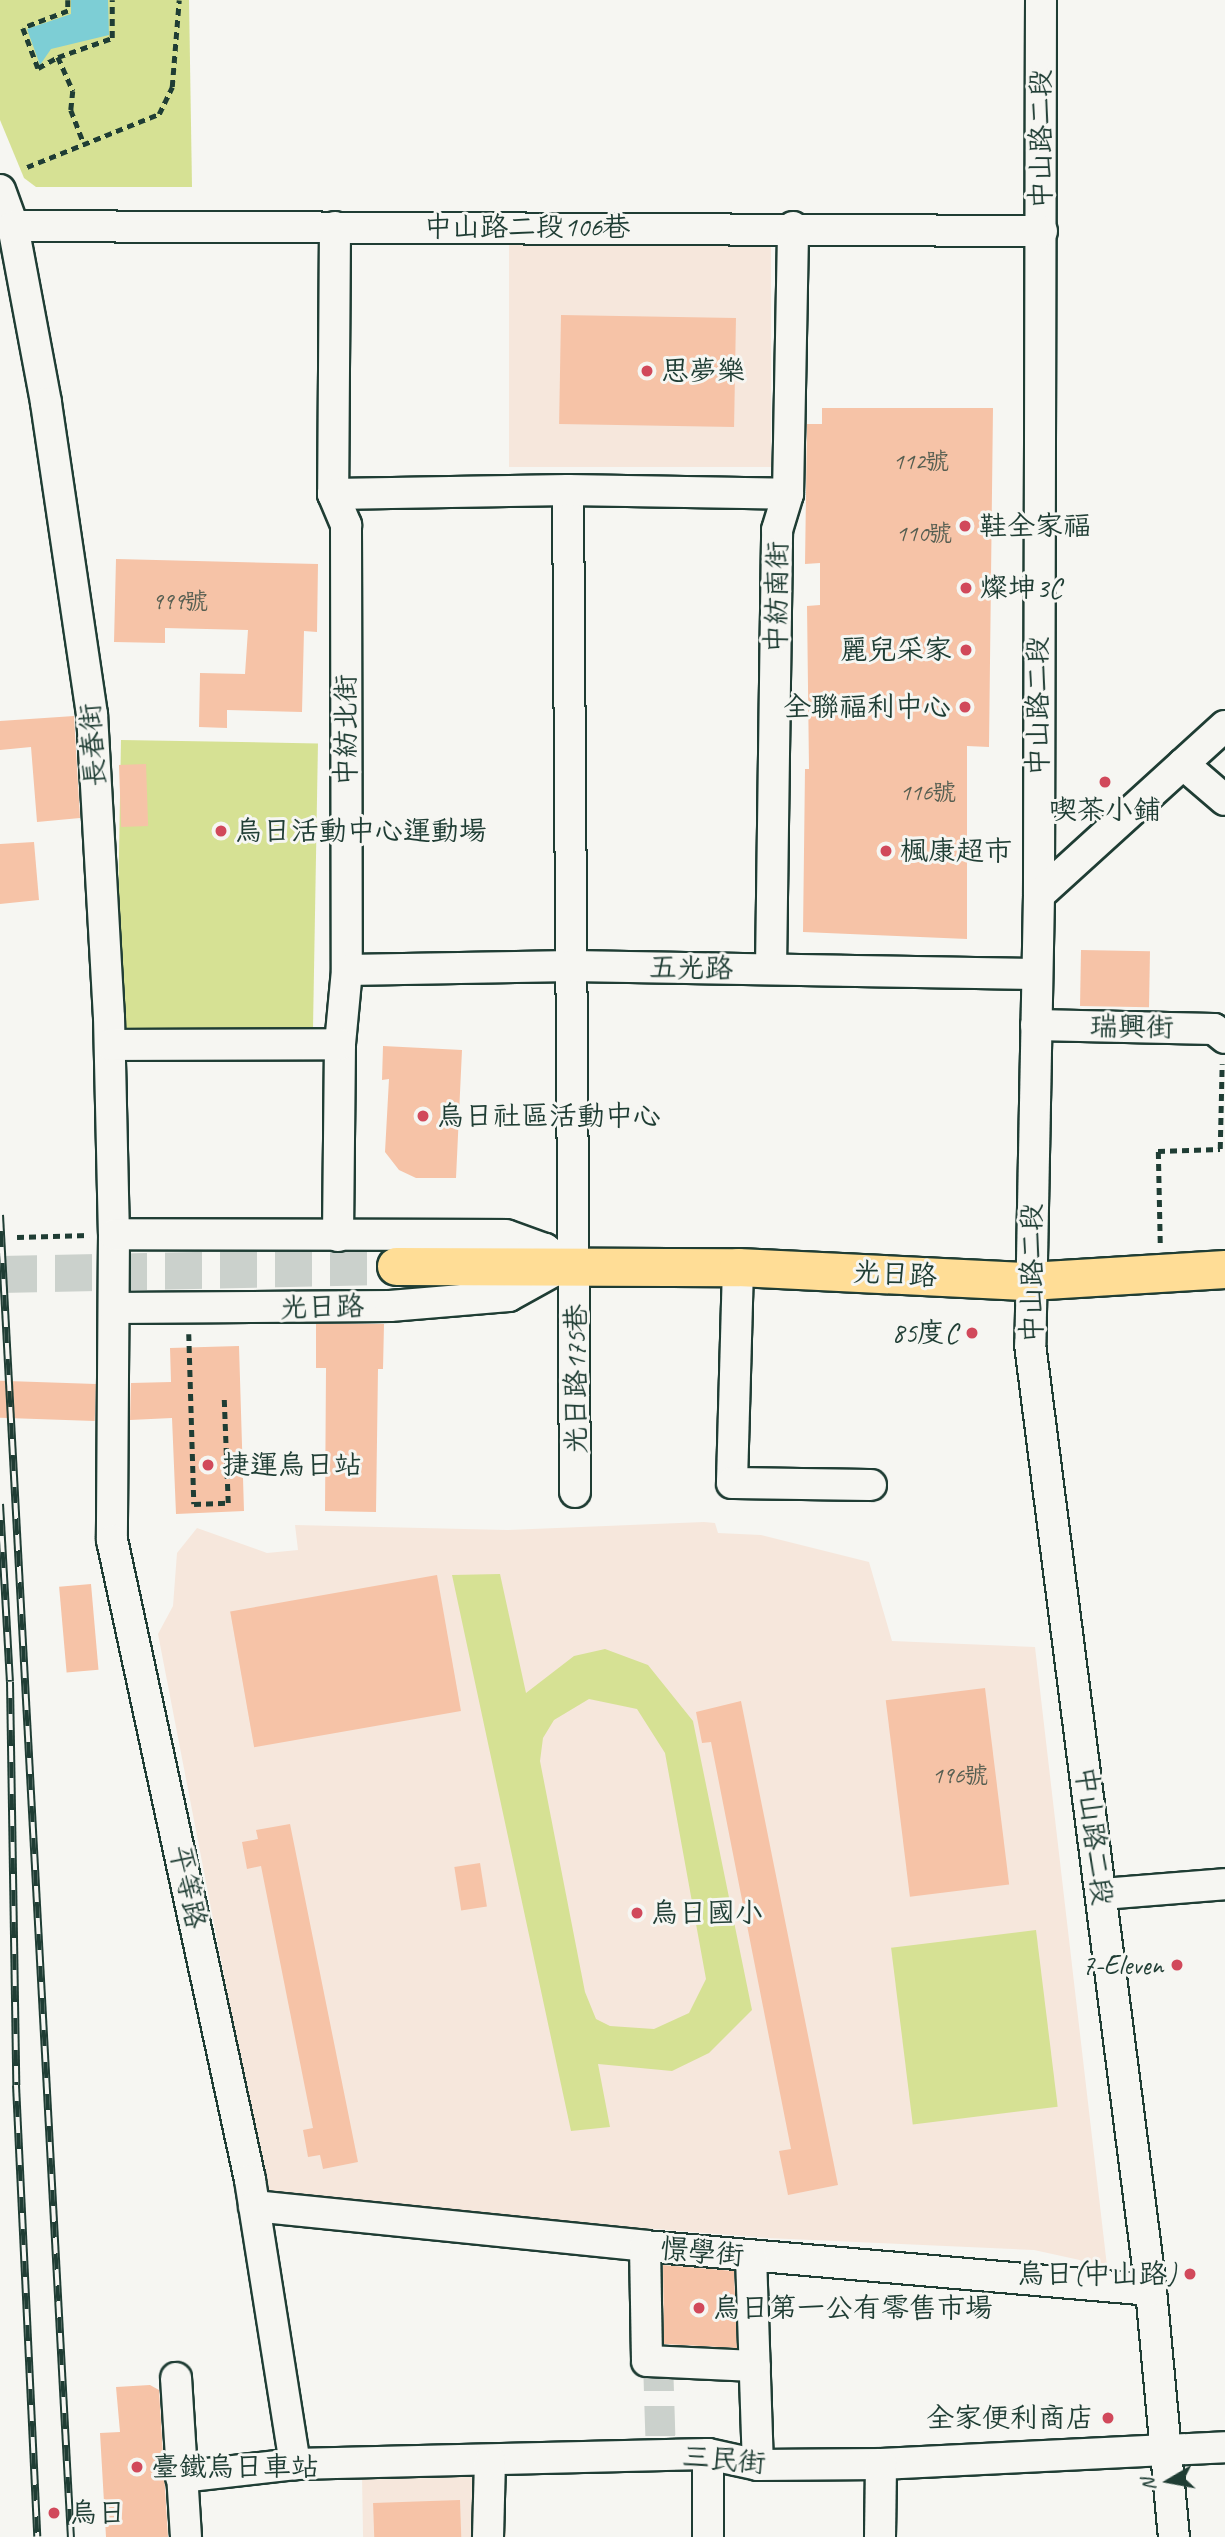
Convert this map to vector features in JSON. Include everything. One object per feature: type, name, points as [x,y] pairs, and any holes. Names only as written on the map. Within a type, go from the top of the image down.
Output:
[{"type":"main road","name":"光日路","points":[[396,1266],[738,1267],[1028,1280],[1161,1270],[1225,1269]]},
{"type":"street","name":"中山路二段","points":[[1041,0],[1039,895],[1028,1280],[1030,1344],[1151,2290],[1174,2537]]},
{"type":"street","name":"長春街","points":[[0,190],[12,226],[47,403],[91,701],[110,1045],[114,1308]]},
{"type":"street","name":"中山路二段106巷","points":[[12,226],[793,227],[1042,231]]},
{"type":"street","name":"中紡北街","points":[[335,226],[333,494],[346,525],[347,970],[340,1044],[338,1236]]},
{"type":"street","name":"中紡南街","points":[[771,969],[777,530],[788,494],[793,227]]},
{"type":"street","points":[[333,494],[568,490],[788,494]]},
{"type":"street","name":"光日路175巷","points":[[568,490],[572,967],[571,1265],[575,1492]]},
{"type":"street","points":[[1039,895],[1225,726]]},
{"type":"street","points":[[1183,764],[1225,800]]},
{"type":"street","name":"五光路","points":[[347,970],[572,967],[1035,974]]},
{"type":"street","name":"瑞興街","points":[[1036,1025],[1214,1029],[1224,1038]]},
{"type":"street","points":[[110,1045],[340,1044]]},
{"type":"street","points":[[114,1234],[506,1235],[545,1249],[571,1265]]},
{"type":"street","name":"光日路","points":[[114,1308],[390,1306],[509,1296],[571,1265]]},
{"type":"street","points":[[738,1267],[732,1483],[871,1485]]},
{"type":"street","name":"平等路","points":[[114,1308],[111,1540],[254,2206],[295,2465]]},
{"type":"street","points":[[1102,1894],[1225,1884]]},
{"type":"street","name":"憬學街","points":[[254,2206],[751,2256],[1151,2290]]},
{"type":"street","points":[[645,2246],[647,2361],[755,2366]]},
{"type":"street","points":[[751,2256],[758,2465]]},
{"type":"street","points":[[176,2378],[186,2537]]},
{"type":"street","name":"三民街","points":[[181,2477],[295,2465],[708,2454],[758,2465],[881,2463],[1225,2447]]},
{"type":"street","points":[[708,2454],[708,2537]]},
{"type":"street","points":[[488,2537],[490,2461]]},
{"type":"street","points":[[880,2537],[881,2463]]},
{"type":"path","points":[[68,0],[68,11],[23,28],[38,68],[58,57],[112,38],[112,0]]},
{"type":"path","points":[[27,167],[159,114],[172,87],[178,0]]},
{"type":"path","points":[[58,57],[73,91],[71,110],[84,144]]},
{"type":"path","points":[[1161,1270],[1158,1151],[1220,1149],[1224,1038]]},
{"type":"path","points":[[17,1237],[114,1234]]},
{"type":"path","points":[[189,1347],[194,1504],[228,1503],[224,1399]]},
{"type":"shaded area","name":"思夢樂","points":[[509,242],[771,242],[771,467],[509,467]]},
{"type":"shaded area","name":"烏日國小","points":[[715,1523],[718,1533],[761,1535],[869,1562],[892,1641],[1035,1647],[1107,2266],[1034,2250],[767,2238],[267,2198],[158,1634],[173,1606],[177,1553],[197,1528],[267,1553],[298,1550],[295,1525],[507,1530]]},
{"type":"shaded area","points":[[505,2474],[506,2537],[363,2537],[362,2476]]},
{"type":"green space","points":[[0,0],[189,0],[192,187],[36,187],[24,178],[0,120]]},
{"type":"green space","name":"烏日活動中心運動場","points":[[121,740],[318,743],[313,1035],[116,1032]]},
{"type":"green space","points":[[500,1574],[526,1693],[574,1656],[605,1649],[648,1665],[693,1721],[752,2010],[709,2053],[672,2071],[598,2064],[610,2127],[571,2131],[452,1575]],"holes":[[[589,1699],[637,1709],[665,1753],[706,1979],[689,2013],[654,2029],[610,2026],[596,2019],[585,1992],[540,1761],[543,1738],[554,1720]]]},
{"type":"green space","points":[[1036,1930],[1058,2107],[913,2124],[891,1948]]},
{"type":"water","points":[[71,0],[108,0],[109,35],[51,49],[40,65],[27,29],[71,14]]},
{"type":"building","name":"思夢樂","points":[[561,315],[736,318],[734,427],[559,424]]},
{"type":"building","points":[[822,408],[993,408],[989,747],[967,746],[967,939],[803,932],[805,769],[809,769],[807,606],[820,605],[820,563],[805,564],[807,424],[822,424]]},
{"type":"building","points":[[116,559],[318,564],[317,632],[304,631],[302,712],[227,710],[227,728],[199,727],[200,673],[245,674],[248,630],[165,628],[165,643],[114,642]]},
{"type":"building","points":[[74,716],[80,818],[37,822],[31,747],[0,750],[0,721]]},
{"type":"building","points":[[146,764],[148,826],[121,827],[119,765]]},
{"type":"building","points":[[34,842],[39,900],[0,904],[0,844]]},
{"type":"building","points":[[1081,950],[1150,951],[1149,1007],[1080,1006]]},
{"type":"building","name":"烏日社區活動中心","points":[[383,1046],[462,1050],[456,1178],[416,1178],[399,1170],[385,1152],[389,1079],[382,1080]]},
{"type":"building","points":[[316,1324],[384,1324],[383,1369],[378,1369],[376,1512],[325,1511],[326,1368],[316,1368]]},
{"type":"building","name":"捷運烏日站","points":[[239,1346],[244,1511],[176,1514],[172,1418],[130,1420],[131,1383],[171,1382],[170,1348]]},
{"type":"building","points":[[0,1381],[96,1384],[95,1421],[0,1418]]},
{"type":"building","points":[[437,1575],[461,1711],[254,1747],[230,1611]]},
{"type":"building","points":[[91,1584],[98,1670],[67,1672],[59,1587]]},
{"type":"building","points":[[985,1688],[1009,1885],[910,1897],[886,1700]]},
{"type":"building","points":[[741,1701],[838,2185],[788,2195],[779,2151],[791,2149],[711,1742],[702,1743],[696,1712]]},
{"type":"building","points":[[290,1824],[358,2162],[323,2169],[320,2155],[308,2157],[303,2130],[313,2128],[261,1866],[247,1869],[242,1842],[258,1839],[256,1830]]},
{"type":"building","points":[[480,1863],[487,1906],[461,1911],[454,1867]]},
{"type":"building","points":[[663,2265],[734,2271],[737,2348],[664,2344]]},
{"type":"building","name":"臺鐵烏日車站","points":[[150,2385],[159,2390],[168,2537],[106,2537],[100,2433],[120,2432],[116,2387]]},
{"type":"building","points":[[460,2500],[461,2537],[374,2537],[373,2503]]},
{"type":"tunnel","points":[[0,1274],[396,1266]]},
{"type":"tunnel","points":[[658,2361],[661,2456]]},
{"type":"railway","points":[[0,1215],[71,2537]]},
{"type":"railway","points":[[0,1504],[10,1682],[16,2085],[37,2537]]},
{"type":"place","name":"思夢樂","points":[[647,371]]},
{"type":"place","name":"鞋全家福","points":[[965,526]]},
{"type":"place","name":"燦坤3C","points":[[966,588]]},
{"type":"place","name":"麗兒采家","points":[[966,650]]},
{"type":"place","name":"全聯福利中心","points":[[965,707]]},
{"type":"place","name":"喫茶小鋪","points":[[1105,782]]},
{"type":"place","name":"烏日活動中心運動場","points":[[221,831]]},
{"type":"place","name":"楓康超市","points":[[886,851]]},
{"type":"place","name":"烏日社區活動中心","points":[[423,1116]]},
{"type":"place","name":"85度C","points":[[972,1333]]},
{"type":"place","name":"捷運烏日站","points":[[208,1465]]},
{"type":"place","name":"烏日國小","points":[[637,1913]]},
{"type":"place","name":"7-Eleven","points":[[1177,1965]]},
{"type":"place","name":"烏日(中山路)","points":[[1190,2274]]},
{"type":"place","name":"烏日第一公有零售市場","points":[[699,2308]]},
{"type":"place","name":"全家便利商店","points":[[1108,2418]]},
{"type":"place","name":"臺鐵烏日車站","points":[[137,2467]]},
{"type":"place","name":"烏日","points":[[54,2513]]}]
